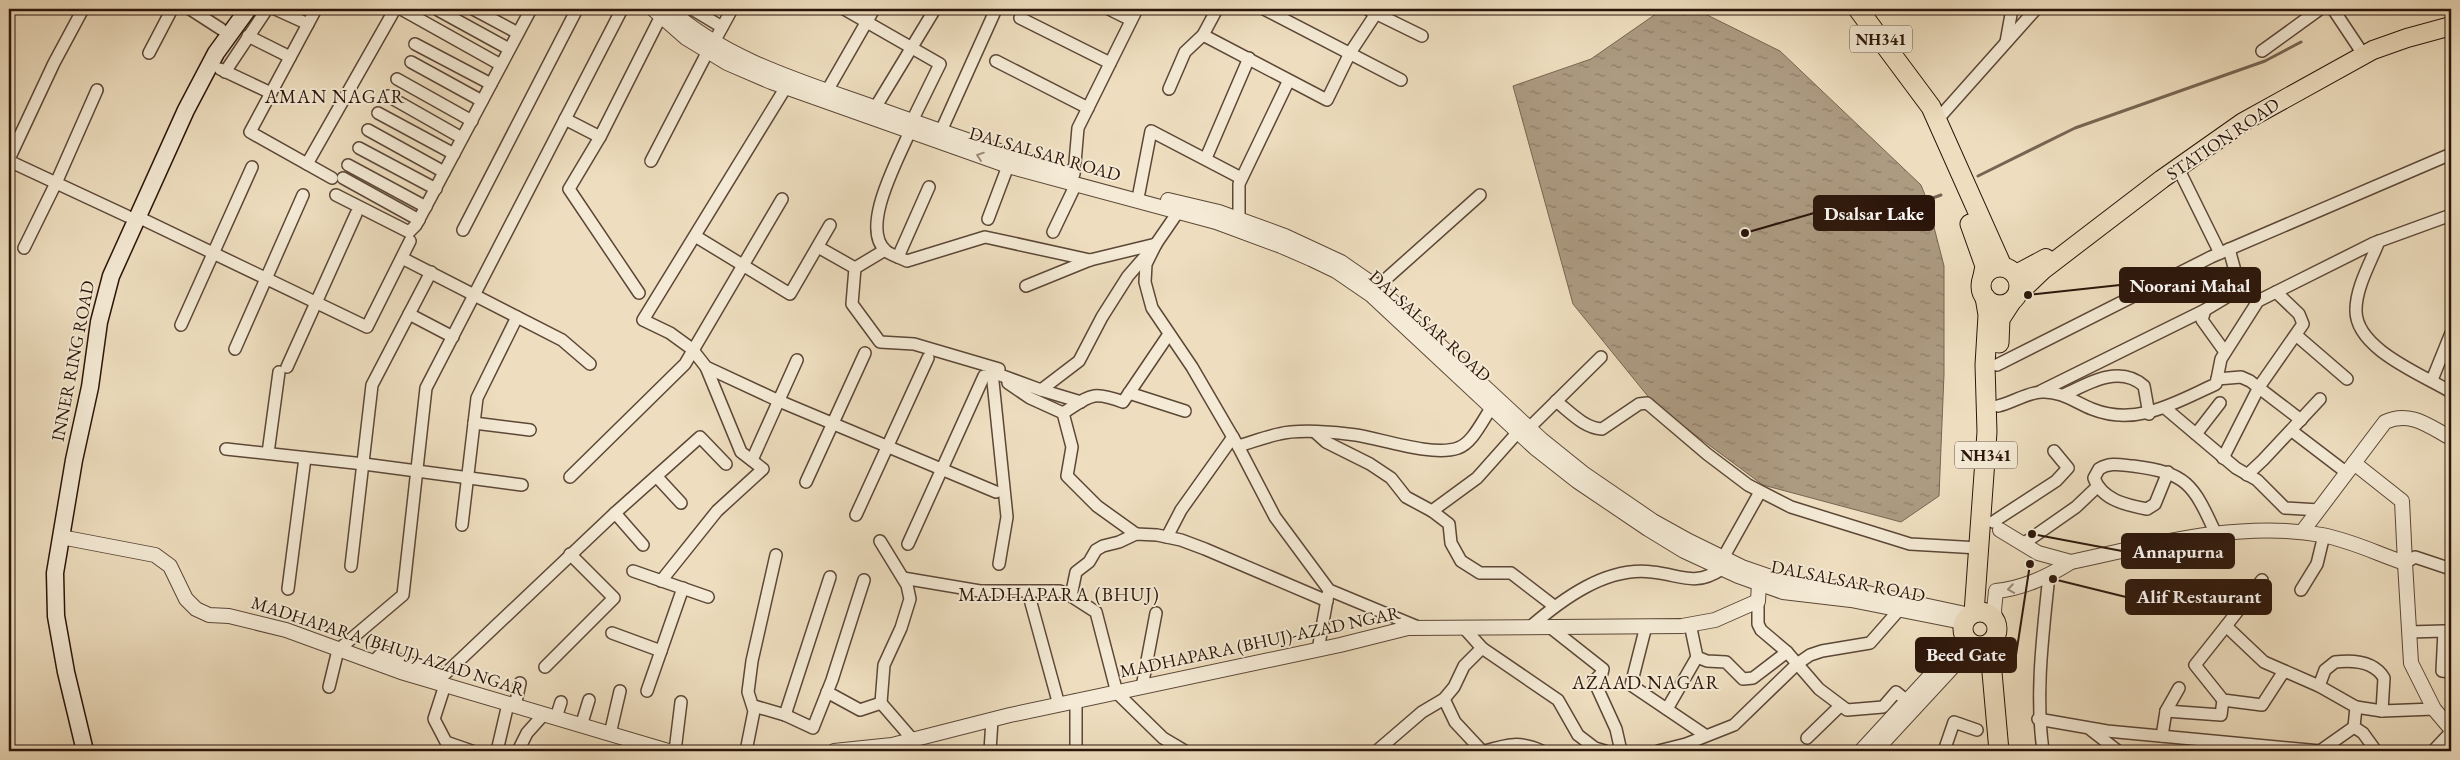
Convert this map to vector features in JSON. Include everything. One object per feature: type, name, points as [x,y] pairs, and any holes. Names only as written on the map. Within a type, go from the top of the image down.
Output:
[{"type":"highway","name":"NH341","points":[[1858,9],[1931,107],[2009,270],[2020,284],[2014,298],[2000,319],[1997,366],[1999,433],[1996,526],[1987,592],[1978,629],[1990,650],[1999,751]]},
{"type":"highway","name":"NH341","points":[[1903,69],[1930,114],[1985,266],[1981,287],[1988,315],[1985,365],[1987,432],[1979,548],[1978,629],[1987,751]]},
{"type":"highway","points":[[1983,276],[1991,268],[2009,270]]},
{"type":"highway","points":[[1985,297],[1994,304],[2014,298]]},
{"type":"main road","name":"INNER RING ROAD","points":[[85,751],[66,672],[56,616],[55,574],[90,387],[99,322],[111,276],[176,105],[207,47],[235,9]]},
{"type":"main road","name":"INNER RING ROAD","points":[[74,751],[56,674],[46,617],[44,573],[64,458],[80,386],[89,320],[101,272],[132,217],[210,64],[248,9]]},
{"type":"main road","name":"STATION ROAD","points":[[2009,270],[2038,264],[2157,173],[2238,115],[2360,48],[2404,30],[2451,18]]},
{"type":"main road","name":"STATION ROAD","points":[[2014,298],[2043,270],[2178,168],[2243,122],[2373,50],[2451,26]]},
{"type":"street","points":[[82,9],[54,63],[9,160],[368,327],[410,241]]},
{"type":"street","points":[[149,53],[172,9]]},
{"type":"street","points":[[190,9],[221,29]]},
{"type":"street","points":[[225,72],[267,9]]},
{"type":"street","points":[[275,9],[308,24]]},
{"type":"street","points":[[316,9],[250,132],[307,164],[420,220]]},
{"type":"street","points":[[307,164],[395,9]]},
{"type":"street","points":[[400,9],[501,66]]},
{"type":"street","points":[[473,9],[518,33]]},
{"type":"street","points":[[336,195],[408,232],[420,220],[531,9]]},
{"type":"street","points":[[463,230],[578,9]]},
{"type":"street","points":[[329,687],[338,650],[403,594],[426,388],[622,9]]},
{"type":"street","points":[[692,9],[722,27]]},
{"type":"street","points":[[651,161],[732,9]]},
{"type":"street","points":[[844,9],[940,64],[911,126],[879,205],[875,233],[885,250],[907,261],[985,237],[1090,260]]},
{"type":"street","points":[[827,91],[874,9]]},
{"type":"street","points":[[876,108],[935,9]]},
{"type":"street","points":[[941,131],[996,9]]},
{"type":"street","points":[[1109,9],[1132,20]]},
{"type":"street","points":[[1053,232],[1075,179],[1078,128],[1137,9]]},
{"type":"street","points":[[1169,89],[1185,52],[1203,35],[1217,9]]},
{"type":"street","points":[[1264,9],[1401,80]]},
{"type":"street","points":[[2006,42],[2012,9]]},
{"type":"street","points":[[1937,120],[2036,9]]},
{"type":"street","points":[[2262,51],[2320,9]]},
{"type":"street","points":[[2333,9],[2360,48]]},
{"type":"street","points":[[438,10],[509,49]]},
{"type":"street","points":[[1203,35],[1249,58],[1288,82],[1327,100],[1374,10],[1422,36]]},
{"type":"street","points":[[639,293],[570,189],[600,137],[661,11]]},
{"type":"street","name":"DALSALSAR ROAD","points":[[661,11],[686,38],[732,53],[775,72],[876,108],[911,126],[1008,166],[1140,193],[1239,219],[1285,236],[1341,262],[1378,287],[1577,481],[1648,530],[1760,578],[1783,592],[1851,600],[1957,621],[1978,629]]},
{"type":"street","points":[[1020,18],[1110,63]]},
{"type":"street","points":[[248,36],[290,57]]},
{"type":"street","points":[[415,44],[491,84]]},
{"type":"street","name":"DALSALSAR ROAD","points":[[711,47],[727,63],[786,87],[911,126],[941,131],[1075,179],[1178,212],[1216,222],[1281,246],[1336,271],[1371,295],[1492,407],[1523,430]]},
{"type":"street","points":[[1206,158],[1249,58]]},
{"type":"street","points":[[996,60],[1088,108]]},
{"type":"street","points":[[411,62],[482,101]]},
{"type":"street","points":[[210,64],[271,93]]},
{"type":"street","points":[[397,79],[472,120]]},
{"type":"street","points":[[1239,219],[1239,184],[1288,82]]},
{"type":"street","points":[[662,581],[717,511],[763,469],[742,452],[706,367],[692,349],[670,333],[643,320],[786,87]]},
{"type":"street","points":[[24,248],[56,183],[97,90]]},
{"type":"street","points":[[388,96],[462,138]]},
{"type":"street","points":[[378,113],[454,154]]},
{"type":"street","points":[[565,119],[600,137]]},
{"type":"street","points":[[368,130],[444,172]]},
{"type":"street","points":[[1140,193],[1151,130],[1242,178]]},
{"type":"street","points":[[359,148],[436,189]]},
{"type":"street","points":[[1997,366],[2224,251],[2451,154]]},
{"type":"street","points":[[348,164],[426,207]]},
{"type":"street","points":[[988,219],[1008,166]]},
{"type":"street","points":[[181,326],[252,167]]},
{"type":"street","points":[[2178,168],[2224,251],[2240,289],[2258,301]]},
{"type":"street","points":[[898,257],[929,187]]},
{"type":"street","points":[[235,349],[264,279],[303,195]]},
{"type":"street","points":[[1378,287],[1480,195]]},
{"type":"street","points":[[570,477],[685,364],[692,349],[743,267],[782,199]]},
{"type":"street","points":[[1040,390],[1079,361],[1102,317],[1128,276],[1156,244],[1178,212]]},
{"type":"street","points":[[268,453],[283,369],[356,214]]},
{"type":"street","points":[[2041,392],[2064,395],[2094,410],[2130,416],[2149,414],[2165,408],[2216,384],[2221,359],[2258,301],[2380,241],[2451,215]]},
{"type":"street","points":[[695,236],[790,294],[830,225]]},
{"type":"street","points":[[2380,241],[2358,298],[2356,311],[2359,326],[2368,338],[2394,360],[2410,371],[2432,380],[2451,392]]},
{"type":"street","points":[[1026,286],[1090,260],[1156,244]]},
{"type":"street","points":[[1156,244],[1146,264],[1145,282],[1152,308],[1192,367],[1236,442],[1275,517],[1328,596],[1318,650]]},
{"type":"street","points":[[818,247],[855,268]]},
{"type":"street","points":[[855,268],[885,250]]},
{"type":"street","points":[[402,258],[562,340],[590,364]]},
{"type":"street","points":[[855,268],[852,304],[880,342],[914,344],[999,368],[988,374],[941,468],[908,544]]},
{"type":"street","points":[[351,566],[372,385],[431,272]]},
{"type":"street","points":[[1998,406],[2041,392],[2205,310],[2240,289]]},
{"type":"street","points":[[2223,458],[2259,387],[2303,324],[2302,318],[2276,292]]},
{"type":"street","points":[[2205,310],[2202,320],[2226,352]]},
{"type":"street","points":[[409,314],[453,337]]},
{"type":"street","points":[[462,525],[478,398],[517,318]]},
{"type":"street","points":[[2432,380],[2451,333]]},
{"type":"street","points":[[1063,414],[1090,395],[1106,396],[1123,402],[1169,334]]},
{"type":"street","points":[[2296,335],[2347,379]]},
{"type":"street","points":[[806,482],[865,353]]},
{"type":"street","points":[[1432,511],[1477,478],[1523,430],[1601,357]]},
{"type":"street","points":[[856,515],[928,358]]},
{"type":"street","points":[[752,460],[797,360]]},
{"type":"street","points":[[706,367],[779,401],[996,492]]},
{"type":"street","points":[[988,374],[1080,402]]},
{"type":"street","points":[[988,374],[1063,414],[1072,447],[1067,476],[1097,506],[1136,534]]},
{"type":"street","points":[[988,374],[1008,517],[999,564]]},
{"type":"street","points":[[2064,395],[2092,380],[2108,377],[2126,377],[2144,386],[2149,414]]},
{"type":"street","points":[[2217,379],[2241,378],[2259,387],[2301,420]]},
{"type":"street","points":[[1129,393],[1185,411]]},
{"type":"street","points":[[2247,475],[2292,431],[2320,399]]},
{"type":"street","points":[[1556,401],[1591,428],[1602,429],[1639,404],[1647,403],[1707,454],[1760,492],[1790,507],[1910,544],[1979,548]]},
{"type":"street","points":[[2196,434],[2220,403]]},
{"type":"street","points":[[1167,537],[1181,510],[1236,442],[1280,433],[1316,433],[1355,435],[1414,448],[1452,450],[1460,448],[1468,441],[1492,407]]},
{"type":"street","points":[[2165,408],[2223,458],[2257,480],[2285,508],[2319,510]]},
{"type":"street","points":[[2302,532],[2385,422],[2394,418],[2415,419],[2451,438]]},
{"type":"street","points":[[474,424],[530,430]]},
{"type":"street","points":[[2292,431],[2402,501],[2411,662],[2434,709],[2450,726],[2433,751]]},
{"type":"street","points":[[1316,433],[1326,442],[1370,464],[1390,478],[1406,497],[1432,511],[1449,524],[1451,543],[1461,561],[1480,574],[1511,573],[1554,606]]},
{"type":"street","points":[[373,662],[381,654],[445,674],[570,554],[700,437],[726,464]]},
{"type":"street","points":[[226,449],[364,464],[522,485]]},
{"type":"street","points":[[2054,451],[2068,468],[2056,481],[1996,526],[2038,553],[2071,562]]},
{"type":"street","points":[[288,589],[305,458]]},
{"type":"street","points":[[2168,472],[2155,504],[2147,509],[2115,500],[2098,487],[2095,473],[2104,466],[2116,464],[2168,472],[2180,478],[2192,488],[2215,532]]},
{"type":"street","points":[[657,477],[682,503]]},
{"type":"street","points":[[2023,544],[2076,507],[2098,487]]},
{"type":"street","points":[[1529,628],[1554,606],[1593,583],[1624,574],[1651,571],[1681,578],[1707,578],[1723,563],[1760,492]]},
{"type":"street","points":[[615,513],[643,545]]},
{"type":"street","points":[[1875,751],[1994,610],[1996,591],[2018,589],[2049,575],[2071,562],[2215,532],[2302,532],[2324,535],[2405,563],[2415,558],[2451,568]]},
{"type":"street","points":[[1071,596],[1076,572],[1089,562],[1096,550],[1136,534],[1167,537],[1420,628]]},
{"type":"street","points":[[2301,590],[2317,564],[2324,535]]},
{"type":"street","name":"MADHAPARA (BHUJ)-AZAD NGAR","points":[[61,537],[155,555],[170,566],[186,599],[196,609],[209,615],[229,616],[286,630],[373,662],[610,734],[636,747],[668,751]]},
{"type":"street","points":[[880,541],[908,585],[910,599],[901,628],[884,665],[881,703],[913,740]]},
{"type":"street","points":[[545,667],[614,598],[570,554]]},
{"type":"street","points":[[746,751],[754,706],[748,692],[748,684],[776,555]]},
{"type":"street","points":[[632,571],[708,597]]},
{"type":"street","points":[[2042,751],[2038,719],[2042,641],[2049,575]]},
{"type":"street","points":[[785,715],[830,577]]},
{"type":"street","points":[[903,578],[980,591],[1060,591],[1071,596],[1096,612],[1116,693],[1163,738],[1185,751]]},
{"type":"street","points":[[1760,578],[1758,624],[1761,630],[1787,652],[1819,688],[1840,706],[1847,710],[1883,707],[1896,692],[1907,701]]},
{"type":"street","name":"DALSALSAR ROAD","points":[[1760,578],[1849,589],[1978,629]]},
{"type":"street","points":[[754,706],[785,715],[813,728],[827,692],[864,580]]},
{"type":"street","points":[[2262,580],[2195,665],[2223,700],[2262,705],[2284,671]]},
{"type":"street","points":[[647,691],[683,588]]},
{"type":"street","points":[[1028,592],[1059,705]]},
{"type":"street","name":"MADHAPARA (BHUJ)-AZAD NGAR","points":[[834,751],[892,745],[1076,700],[1318,650],[1408,628],[1551,628],[1690,624],[1714,620],[1758,601]]},
{"type":"street","points":[[1658,751],[1686,744],[1734,725],[1797,664],[1810,655],[1822,651],[1870,643],[1899,610]]},
{"type":"street","points":[[1142,687],[1156,613]]},
{"type":"street","points":[[1667,708],[1697,657],[1690,624]]},
{"type":"street","points":[[1646,626],[1631,685],[1706,735]]},
{"type":"street","points":[[2226,626],[2264,662],[2319,686],[2356,707],[2382,710],[2434,709]]},
{"type":"street","points":[[1464,628],[1482,648],[1558,700],[1578,735],[1595,748],[1605,751]]},
{"type":"street","points":[[1551,628],[1603,668],[1595,683],[1616,729],[1620,751]]},
{"type":"street","points":[[1861,751],[1978,629]]},
{"type":"street","points":[[2409,632],[2444,631],[2442,671],[2451,672]]},
{"type":"street","points":[[612,633],[661,651]]},
{"type":"street","points":[[1381,750],[1422,712],[1444,699],[1454,687],[1464,666],[1482,648]]},
{"type":"street","points":[[1697,657],[1707,661],[1726,662],[1744,680],[1754,678],[1787,652]]},
{"type":"street","points":[[2319,686],[2325,670],[2335,662],[2366,664],[2375,668],[2384,678],[2382,710]]},
{"type":"street","points":[[1754,678],[1767,693]]},
{"type":"street","points":[[497,751],[520,683]]},
{"type":"street","points":[[445,685],[434,719],[446,742],[472,751]]},
{"type":"street","points":[[2162,736],[2166,711],[2179,688]]},
{"type":"street","points":[[610,734],[620,691]]},
{"type":"street","points":[[827,692],[860,710],[881,703]]},
{"type":"street","points":[[1444,699],[1455,722],[1483,751],[1504,745],[1526,744],[1542,751]]},
{"type":"street","points":[[581,726],[589,700]]},
{"type":"street","points":[[1076,700],[1076,751]]},
{"type":"street","points":[[2166,711],[2221,715],[2223,700]]},
{"type":"street","points":[[518,751],[527,733],[550,716],[560,702]]},
{"type":"street","points":[[675,751],[681,702]]},
{"type":"street","points":[[1807,738],[1840,706]]},
{"type":"street","points":[[2038,719],[2089,729],[2162,736],[2206,746],[2320,751],[2354,727],[2356,707]]},
{"type":"street","points":[[990,751],[992,720]]},
{"type":"street","points":[[1944,751],[1954,722],[1976,730]]},
{"type":"street","points":[[2354,727],[2363,733],[2376,751]]},
{"type":"street","points":[[2089,729],[2118,751]]},
{"type":"water","points":[[1663,9],[1695,9],[1780,51],[1921,185],[1927,200],[1944,266],[1944,374],[1939,496],[1901,522],[1763,485],[1655,405],[1573,304],[1513,86],[1591,59]]},
{"type":"waterway","points":[[1978,176],[2075,128],[2265,61],[2301,42]]},
{"type":"waterway","points":[[1927,200],[1941,195]]},
{"type":"place","name":"Dsalsar Lake","points":[[1745,233]]},
{"type":"place","name":"Noorani Mahal","points":[[2028,295]]},
{"type":"place","name":"Annapurna","points":[[2032,534]]},
{"type":"place","name":"Beed Gate","points":[[2030,564]]},
{"type":"place","name":"Alif Restaurant","points":[[2053,579]]},
{"type":"district","name":"AMAN NAGAR","points":[[335,96]]},
{"type":"district","name":"MADHAPARA (BHUJ)","points":[[1059,594]]},
{"type":"district","name":"AZAAD NAGAR","points":[[1646,682]]}]
